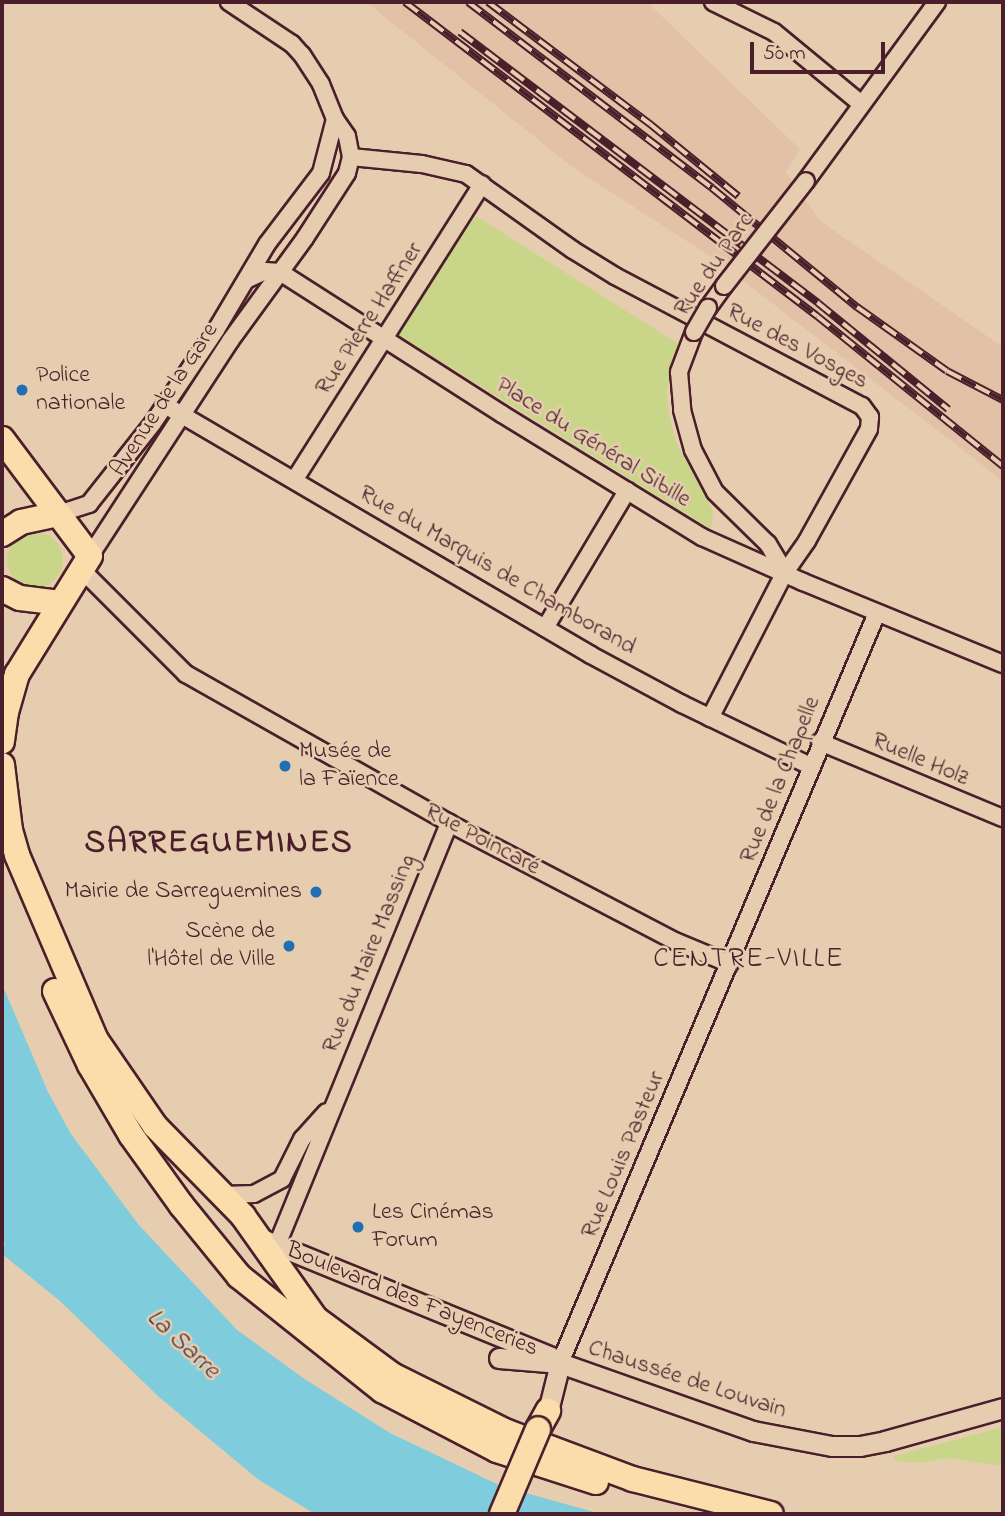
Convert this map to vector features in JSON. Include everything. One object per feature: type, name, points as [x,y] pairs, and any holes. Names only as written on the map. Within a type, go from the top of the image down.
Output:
[{"type":"main road","points":[[2,439],[58,513],[85,563],[17,674],[6,712],[2,742]]},
{"type":"main road","points":[[4,531],[31,518],[58,513]]},
{"type":"main road","points":[[2,589],[20,598],[60,603]]},
{"type":"main road","name":"Boulevard des Fayenceries","points":[[2,765],[10,830],[17,855],[96,1040],[155,1126],[222,1195],[270,1252]]},
{"type":"main road","points":[[2,860],[55,992],[90,1065],[145,1155],[239,1276],[279,1311],[382,1390],[429,1417],[497,1450],[630,1493],[713,1514]]},
{"type":"main road","points":[[270,1252],[316,1319],[392,1376],[507,1432],[633,1479],[771,1514]]},
{"type":"main road","points":[[502,1514],[543,1420]]},
{"type":"street","points":[[229,2],[288,41],[310,66],[335,120],[347,136],[351,157]]},
{"type":"street","points":[[713,2],[732,5],[775,32],[860,103]]},
{"type":"street","name":"Rue du Parc","points":[[785,572],[768,544],[715,492],[693,450],[682,410],[679,372],[694,332],[724,286],[806,181],[860,103],[937,2]]},
{"type":"street","name":"Avenue de la Gare","points":[[58,513],[89,505],[117,473],[248,279],[267,244],[321,173],[335,120]]},
{"type":"street","name":"Avenue de la Gare","points":[[85,563],[230,341],[338,187],[351,157]]},
{"type":"street","name":"Rue des Vosges","points":[[351,157],[445,167],[466,174],[573,250],[643,293],[862,406],[870,417],[869,429],[807,541],[785,572],[710,718]]},
{"type":"street","name":"Rue Pierre Haffner","points":[[295,479],[482,184]]},
{"type":"street","points":[[248,279],[265,271],[280,272]]},
{"type":"street","name":"Place du Général Sibille","points":[[280,272],[702,537],[1003,664]]},
{"type":"street","name":"Rue du Marquis de Chamborand","points":[[164,405],[295,479],[545,628],[710,718],[810,766]]},
{"type":"street","points":[[545,628],[626,491]]},
{"type":"street","name":"Rue Poincaré","points":[[85,563],[186,674],[449,823],[677,942],[730,964]]},
{"type":"street","name":"Rue de la Chapelle","points":[[730,964],[820,742],[877,613]]},
{"type":"street","name":"Ruelle Holz","points":[[820,742],[1003,818]]},
{"type":"street","name":"Rue du Maire Massing","points":[[270,1252],[449,823]]},
{"type":"street","name":"Rue Louis Pasteur","points":[[560,1363],[730,964]]},
{"type":"street","name":"Rue du Maire Massing","points":[[222,1195],[254,1194],[282,1179],[302,1139],[334,1102]]},
{"type":"street","name":"Rue du Maire Massing","points":[[270,1252],[318,1121]]},
{"type":"street","name":"Boulevard des Fayenceries","points":[[270,1252],[543,1352],[560,1363]]},
{"type":"street","points":[[499,1358],[560,1363],[543,1420]]},
{"type":"street","name":"Chaussée de Louvain","points":[[560,1363],[753,1431],[832,1446],[885,1441],[1003,1408]]},
{"type":"shaded area","points":[[366,2],[647,2],[800,149],[786,172],[820,221],[1003,347],[1003,481],[716,260],[575,169]]},
{"type":"green space","points":[[476,216],[680,345],[667,389],[668,410],[676,442],[713,511],[711,529],[392,331]]},
{"type":"green space","points":[[35,532],[46,534],[55,540],[61,549],[61,571],[55,580],[46,586],[35,588],[24,586],[15,580],[9,571],[7,560],[9,549],[15,540],[24,534]]},
{"type":"green space","points":[[1003,1427],[1003,1466],[947,1458],[921,1463],[895,1461],[894,1456]]},
{"type":"water","name":"La Sarre","points":[[2,984],[48,1092],[71,1134],[138,1224],[237,1330],[303,1378],[390,1433],[501,1486],[601,1514],[315,1514],[259,1480],[159,1397],[60,1301],[2,1254],[5,1244],[2,1236]]},
{"type":"railway","points":[[405,2],[817,316],[1003,466]]},
{"type":"railway","points":[[468,2],[712,188],[857,307],[947,371],[1003,400]]},
{"type":"railway","points":[[488,2],[650,124],[738,196]]},
{"type":"railway","points":[[460,32],[818,303],[948,409]]},
{"type":"place","name":"Police nationale","points":[[22,390]]},
{"type":"place","name":"Musée de la Faïence","points":[[285,766]]},
{"type":"place","name":"Mairie de Sarreguemines","points":[[316,892]]},
{"type":"place","name":"Scène de l'Hôtel de Ville","points":[[289,946]]},
{"type":"place","name":"Les Cinémas Forum","points":[[358,1227]]},
{"type":"district","name":"SARREGUEMINES","points":[[219,844]]},
{"type":"district","name":"CENTRE-VILLE","points":[[749,960]]}]
